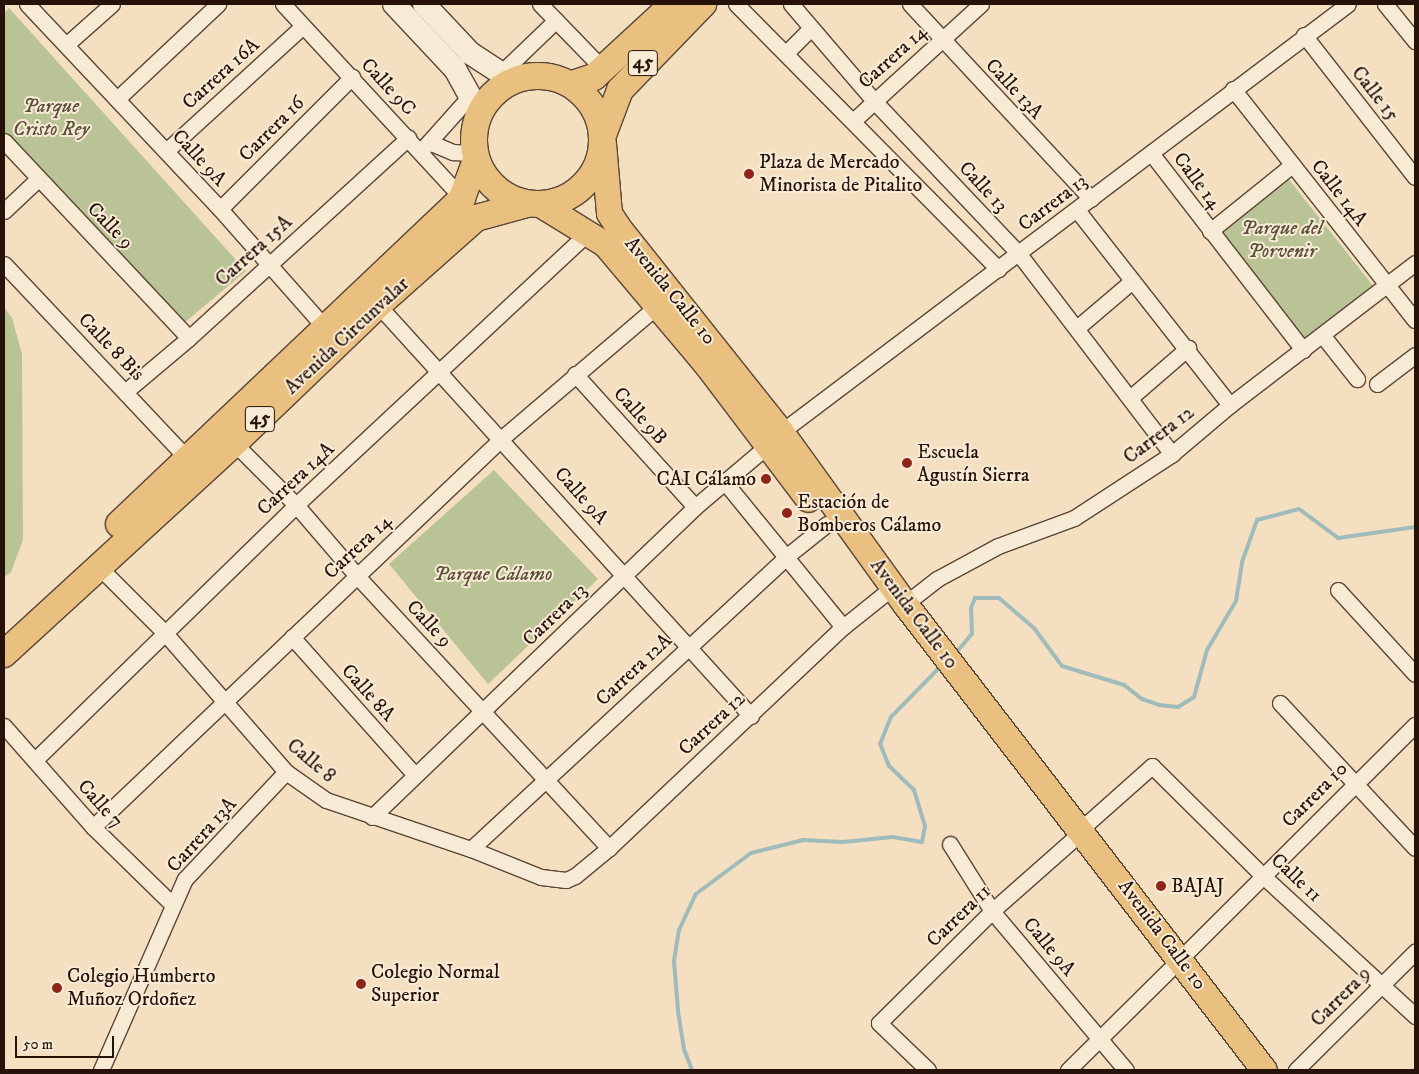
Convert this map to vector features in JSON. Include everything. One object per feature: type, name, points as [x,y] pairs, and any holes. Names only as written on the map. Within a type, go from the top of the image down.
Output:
[{"type":"highway","name":"45","points":[[572,84],[594,77],[673,4]]},
{"type":"highway","name":"45","points":[[603,139],[620,90],[702,4]]},
{"type":"highway","points":[[513,75],[552,78],[572,84],[590,102],[599,117],[603,139],[597,166],[584,186],[563,199],[533,204],[504,194],[489,181],[476,157],[475,105],[498,90],[513,75]]},
{"type":"highway","name":"Avenida Circunvalar","points":[[4,654],[99,567],[227,436],[332,336],[462,198],[476,157]]},
{"type":"highway","name":"Avenida Circunvalar","points":[[332,336],[378,305],[476,218],[533,204]]},
{"type":"highway","name":"Avenida Circunvalar","points":[[4,631],[188,459],[227,436]]},
{"type":"main road","points":[[394,4],[463,61],[513,75]]},
{"type":"main road","points":[[424,4],[463,61],[475,105]]},
{"type":"main road","name":"Avenida Calle 10","points":[[603,139],[609,213],[894,599],[1174,964],[1248,1070]]},
{"type":"main road","name":"Avenida Calle 10","points":[[533,204],[589,232],[604,244],[775,439],[827,524],[894,599]]},
{"type":"main road","name":"Avenida Calle 10","points":[[1174,964],[1264,1070]]},
{"type":"street","name":"Calle 9A","points":[[27,4],[68,44],[220,209],[266,264],[332,336]]},
{"type":"street","points":[[68,44],[112,4]]},
{"type":"street","points":[[117,99],[218,4]]},
{"type":"street","name":"Calle 9C","points":[[284,4],[408,138],[424,147],[462,198]]},
{"type":"street","points":[[541,4],[603,69]]},
{"type":"street","points":[[736,4],[854,120],[998,269]]},
{"type":"street","name":"Calle 13","points":[[790,4],[874,102],[1023,259],[1078,327],[1172,454]]},
{"type":"street","name":"Calle 13A","points":[[910,4],[942,41],[1091,199]]},
{"type":"street","name":"Carrera 14","points":[[854,120],[981,4]]},
{"type":"street","name":"Carrera 13","points":[[372,817],[414,774],[483,712],[695,506],[724,481],[775,439],[998,269],[1023,259],[1091,199],[1304,35],[1348,4]]},
{"type":"street","points":[[1385,4],[1415,41]]},
{"type":"street","points":[[513,75],[556,20]]},
{"type":"street","name":"Carrera 16A","points":[[166,151],[303,26]]},
{"type":"street","points":[[786,53],[811,28]]},
{"type":"street","name":"Calle 15","points":[[1304,35],[1415,177]]},
{"type":"street","name":"Carrera 16","points":[[220,209],[352,77]]},
{"type":"street","name":"Calle 14A","points":[[1233,89],[1415,320]]},
{"type":"street","points":[[424,147],[475,105]]},
{"type":"street","name":"Carrera 15A","points":[[126,391],[189,338],[266,264],[408,138]]},
{"type":"street","name":"Calle 9","points":[[4,141],[189,338]]},
{"type":"street","points":[[424,147],[476,157]]},
{"type":"street","name":"Calle 14","points":[[1151,153],[1210,232],[1303,350]]},
{"type":"street","points":[[1210,232],[1292,165]]},
{"type":"street","points":[[4,211],[38,179]]},
{"type":"street","points":[[938,206],[957,190]]},
{"type":"street","points":[[1077,210],[1132,281],[1188,348],[1230,405]]},
{"type":"street","name":"Carrera 14A","points":[[35,760],[164,632],[296,506],[589,232]]},
{"type":"street","name":"Carrera 12","points":[[566,880],[576,876],[609,848],[844,627],[894,599],[937,579],[998,546],[1074,518],[1172,454],[1230,405],[1323,336],[1415,263]]},
{"type":"street","name":"Calle 8 Bis","points":[[4,264],[126,391],[188,459]]},
{"type":"street","points":[[1078,327],[1132,281]]},
{"type":"street","name":"Calle 9A","points":[[378,305],[502,438],[750,716]]},
{"type":"street","name":"Carrera 14","points":[[93,827],[502,438],[658,305]]},
{"type":"street","points":[[1323,336],[1357,378]]},
{"type":"street","points":[[1130,398],[1188,348]]},
{"type":"street","points":[[1378,384],[1415,355]]},
{"type":"street","name":"Calle 9B","points":[[576,374],[695,506]]},
{"type":"street","name":"Calle 9","points":[[227,436],[296,506],[357,576],[609,848]]},
{"type":"street","points":[[724,481],[844,627]]},
{"type":"street","name":"Carrera 12A","points":[[471,849],[787,556],[827,524]]},
{"type":"street","name":"Calle 8","points":[[99,567],[164,632],[286,772],[326,800],[471,849],[541,877],[566,880]]},
{"type":"street","points":[[1338,590],[1415,674]]},
{"type":"street","name":"Calle 8A","points":[[292,637],[414,774]]},
{"type":"street","points":[[1280,703],[1415,848]]},
{"type":"street","name":"Carrera 10","points":[[1068,1070],[1415,725]]},
{"type":"street","name":"Calle 7","points":[[4,726],[93,827],[172,904]]},
{"type":"street","name":"Carrera 11","points":[[928,1070],[879,1023],[992,910],[1152,766]]},
{"type":"street","name":"Calle 11","points":[[1152,766],[1263,876],[1383,984],[1415,1016]]},
{"type":"street","name":"Carrera 13A","points":[[101,1070],[172,904],[185,879],[286,772]]},
{"type":"street","name":"Calle 9A","points":[[950,844],[992,910],[1126,1070]]},
{"type":"street","name":"Carrera 9","points":[[1296,1070],[1415,952]]},
{"type":"green space","name":"Parque Cristo Rey","points":[[9,8],[246,271],[184,323],[4,131],[4,13]]},
{"type":"green space","name":"Parque del Porvenir","points":[[1287,177],[1374,287],[1306,340],[1221,233]]},
{"type":"green space","points":[[4,307],[12,318],[22,354],[23,540],[11,572],[4,578]]},
{"type":"green space","name":"Parque Cálamo","points":[[494,470],[598,579],[488,684],[389,564]]},
{"type":"waterway","points":[[955,654],[972,634],[971,608],[975,598],[999,598],[1034,628],[1062,666],[1124,685],[1142,699],[1159,705],[1178,707],[1194,697],[1207,650],[1236,601],[1242,562],[1257,520],[1299,509],[1338,538],[1415,527]]},
{"type":"waterway","points":[[692,1070],[684,1049],[678,1010],[674,961],[679,930],[696,894],[751,853],[803,840],[843,842],[893,837],[922,842],[925,826],[914,790],[889,766],[880,744],[891,717],[942,665]]},
{"type":"place","name":"Plaza de Mercado Minorista de Pitalito","points":[[749,174]]},
{"type":"place","name":"Escuela Agustín Sierra","points":[[907,463]]},
{"type":"place","name":"CAI Cálamo","points":[[766,479]]},
{"type":"place","name":"Estación de Bomberos Cálamo","points":[[787,513]]},
{"type":"place","name":"BAJAJ","points":[[1161,886]]},
{"type":"place","name":"Colegio Normal Superior","points":[[361,984]]},
{"type":"place","name":"Colegio Humberto Muñoz Ordoñez","points":[[57,988]]}]
